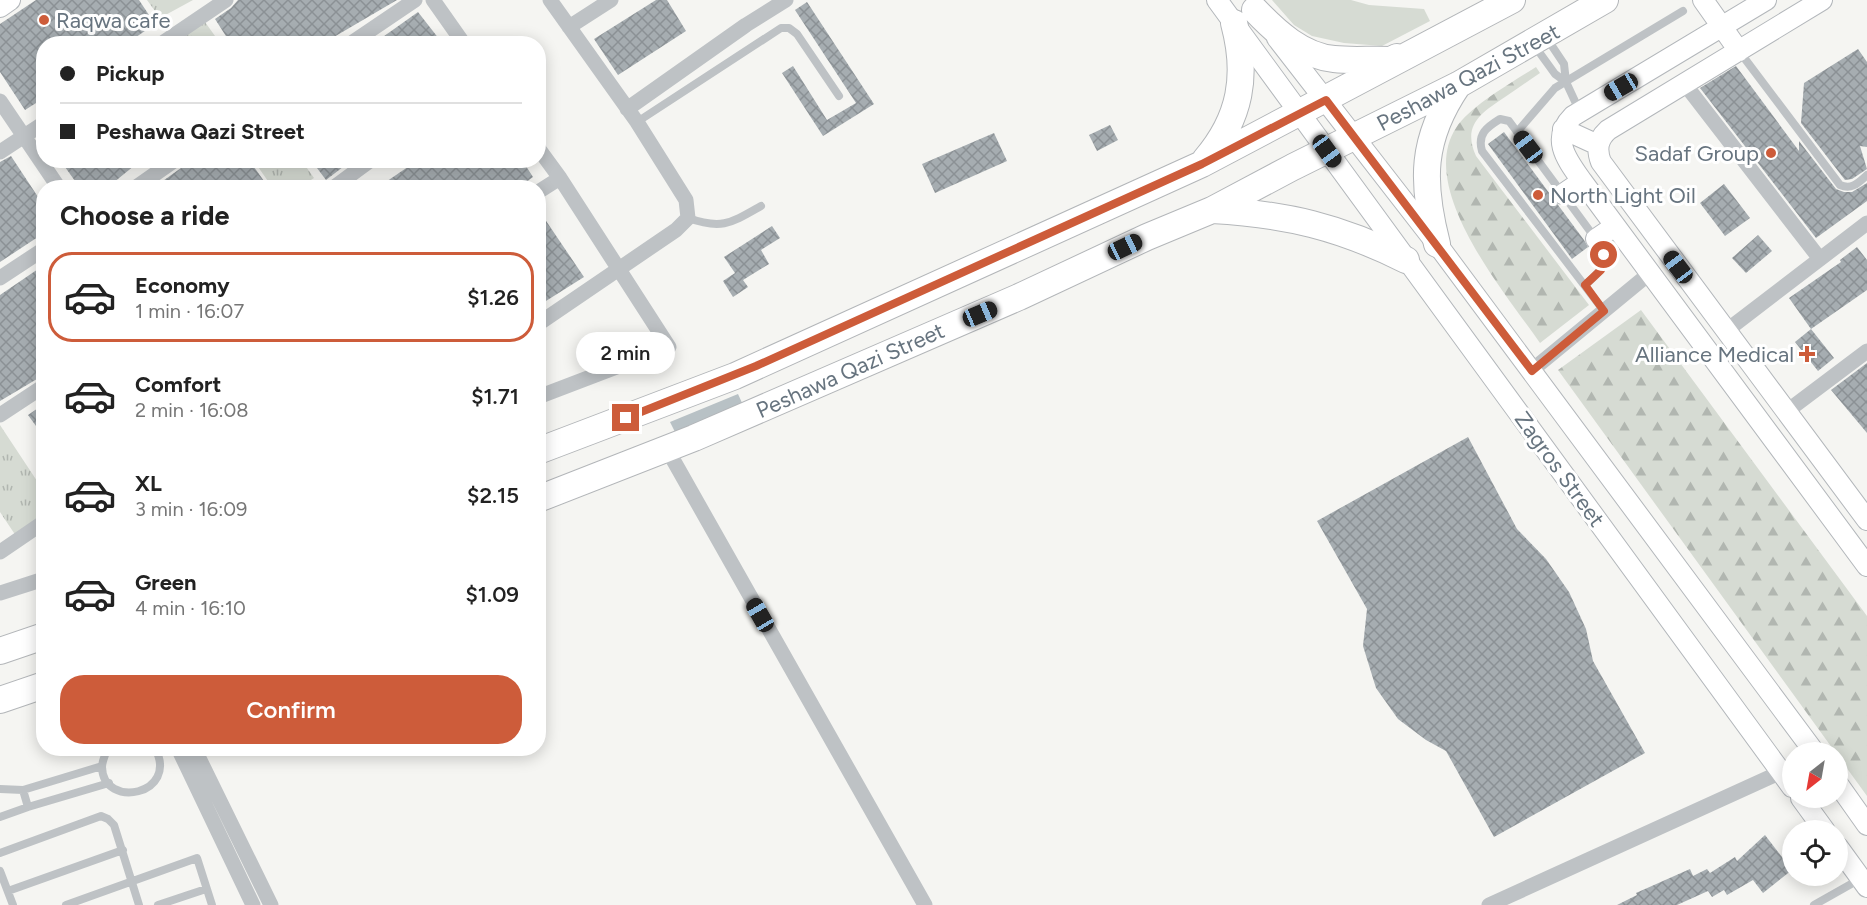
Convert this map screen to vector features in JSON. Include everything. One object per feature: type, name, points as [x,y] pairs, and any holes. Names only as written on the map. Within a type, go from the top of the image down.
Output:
[{"type":"highway","name":"Peshawa Qazi Street","points":[[546,448],[735,376],[1202,164],[1512,0]]},
{"type":"highway","name":"Peshawa Qazi Street","points":[[546,496],[667,449],[1019,297],[1147,237],[1212,210],[1458,85],[1605,0]]},
{"type":"highway","points":[[1202,164],[1217,146],[1237,104],[1246,11],[1303,49],[1332,59],[1391,60],[1417,51]]},
{"type":"highway","points":[[1437,244],[1426,190],[1427,163],[1432,137],[1449,98],[1458,85]]},
{"type":"highway","points":[[1212,210],[1259,213],[1314,223],[1376,245],[1406,261]]},
{"type":"highway","points":[[0,651],[36,639]]},
{"type":"highway","points":[[0,700],[36,688]]},
{"type":"main road","points":[[0,7],[10,0]]},
{"type":"main road","points":[[1217,0],[1246,11]]},
{"type":"main road","points":[[1703,0],[1739,51]]},
{"type":"main road","points":[[1766,0],[1580,111],[1567,122],[1563,129],[1562,145],[1564,153],[1582,181],[1867,566]]},
{"type":"main road","points":[[1822,0],[1608,130],[1600,139],[1598,151],[1601,162],[1867,520]]},
{"type":"main road","name":"Zagros Street","points":[[1246,11],[1326,100],[1437,244],[1807,742]]},
{"type":"main road","name":"Zagros Street","points":[[1246,11],[1300,113],[1782,772]]},
{"type":"main road","points":[[1563,129],[1598,145]]},
{"type":"main road","points":[[1563,194],[1582,181]]},
{"type":"main road","points":[[1596,239],[1615,226]]},
{"type":"main road","points":[[1683,319],[1704,302]]},
{"type":"main road","points":[[1848,798],[1867,825]]},
{"type":"main road","points":[[1809,808],[1818,820]]},
{"type":"main road","points":[[1848,861],[1864,883]]},
{"type":"street","points":[[173,36],[225,0]]},
{"type":"street","points":[[362,36],[415,0]]},
{"type":"street","points":[[433,0],[458,36]]},
{"type":"street","points":[[546,319],[676,230],[688,218],[686,200],[637,122],[550,0]]},
{"type":"street","points":[[569,27],[611,0]]},
{"type":"street","points":[[627,109],[746,25],[786,0]]},
{"type":"street","points":[[1684,83],[1820,259]]},
{"type":"street","points":[[0,101],[36,153]]},
{"type":"street","points":[[0,152],[36,128]]},
{"type":"street","points":[[546,159],[669,347],[546,394]]},
{"type":"street","points":[[146,180],[164,168]]},
{"type":"street","points":[[344,180],[360,168]]},
{"type":"street","points":[[546,187],[560,178]]},
{"type":"street","points":[[1726,331],[1867,224]]},
{"type":"street","points":[[0,278],[36,254]]},
{"type":"street","points":[[1532,371],[1650,273]]},
{"type":"street","points":[[1786,412],[1867,351]]},
{"type":"street","points":[[0,415],[36,391]]},
{"type":"street","points":[[667,449],[925,905]]},
{"type":"street","points":[[0,552],[36,527]]},
{"type":"street","points":[[0,593],[36,582]]},
{"type":"street","points":[[182,756],[253,905]]},
{"type":"street","points":[[198,756],[271,905]]},
{"type":"street","points":[[1489,905],[1782,781]]},
{"type":"lane","points":[[1517,132],[1555,88],[1683,11]]},
{"type":"lane","points":[[637,122],[781,28],[789,28],[797,34],[839,96]]},
{"type":"lane","points":[[1539,39],[1555,75],[1566,82]]},
{"type":"lane","points":[[1539,39],[1564,64],[1566,82],[1580,111]]},
{"type":"lane","points":[[1739,51],[1840,185],[1854,186],[1867,176]]},
{"type":"lane","points":[[1585,285],[1604,266],[1604,250],[1509,121],[1500,119],[1483,132],[1480,141],[1482,151],[1604,311]]},
{"type":"lane","points":[[688,218],[706,224],[720,225],[761,206]]},
{"type":"lane","points":[[105,756],[102,766],[104,775],[109,783],[125,793],[144,791],[152,785],[160,768],[158,756]]},
{"type":"lane","points":[[0,789],[23,790],[102,766]]},
{"type":"lane","points":[[0,817],[109,783]]},
{"type":"lane","points":[[23,790],[27,807]]},
{"type":"lane","points":[[0,853],[101,816],[114,825],[139,905]]},
{"type":"lane","points":[[8,891],[123,850]]},
{"type":"lane","points":[[66,905],[197,858],[212,905]]},
{"type":"lane","points":[[0,871],[13,905]]},
{"type":"lane","points":[[1814,905],[1864,883]]},
{"type":"lane","points":[[158,905],[206,889]]},
{"type":"green space","points":[[147,0],[193,0],[160,18]]},
{"type":"green space","points":[[1272,0],[1351,0],[1369,5],[1424,9],[1430,21],[1382,46],[1344,43],[1312,36],[1294,25]]},
{"type":"green space","points":[[205,22],[215,36],[181,36]]},
{"type":"green space","points":[[1536,67],[1540,73],[1482,115],[1476,121],[1471,136],[1476,156],[1589,305],[1540,343],[1488,270],[1456,210],[1448,181],[1447,153],[1456,128],[1471,111]]},
{"type":"green space","points":[[259,168],[307,168],[314,178],[311,180],[267,180]]},
{"type":"green space","points":[[1641,310],[1867,616],[1867,796],[1848,770],[1848,742],[1828,742],[1558,370]]},
{"type":"green space","points":[[0,425],[36,479],[36,527],[18,539],[0,512]]},
{"type":"shaded area","points":[[738,394],[743,405],[676,434],[670,422]]},
{"type":"building","points":[[36,0],[139,0],[155,24],[138,36],[36,36],[36,103],[25,110],[0,72],[0,24]]},
{"type":"building","points":[[238,0],[397,0],[336,36],[226,36],[215,19]]},
{"type":"building","points":[[656,0],[667,0],[686,31],[618,75],[594,39]]},
{"type":"building","points":[[807,2],[874,104],[823,136],[782,73],[793,66],[827,120],[856,103],[795,10]]},
{"type":"building","points":[[418,12],[437,36],[384,36]]},
{"type":"building","points":[[1858,49],[1867,62],[1867,147],[1860,146],[1867,169],[1852,179],[1845,180],[1801,123],[1804,83]]},
{"type":"building","name":"Sadaf Group","points":[[1736,66],[1799,151],[1799,141],[1836,189],[1852,192],[1867,183],[1867,201],[1816,238],[1700,88]]},
{"type":"building","points":[[1110,125],[1118,140],[1097,151],[1089,135]]},
{"type":"building","points":[[1504,132],[1588,247],[1572,259],[1488,144]]},
{"type":"building","points":[[994,133],[1007,161],[935,193],[922,164]]},
{"type":"building","points":[[11,156],[36,194],[36,238],[0,262],[0,162]]},
{"type":"building","points":[[66,168],[131,168],[117,180],[74,180]]},
{"type":"building","points":[[181,168],[255,168],[263,180],[164,180]]},
{"type":"building","points":[[317,168],[342,168],[326,180]]},
{"type":"building","points":[[406,168],[527,168],[533,177],[529,180],[389,180]]},
{"type":"building","points":[[1724,184],[1750,218],[1725,236],[1700,203]]},
{"type":"building","points":[[546,221],[584,277],[546,301]]},
{"type":"building","points":[[772,226],[780,238],[761,250],[769,264],[743,280],[748,287],[733,297],[723,281],[735,273],[724,257]]},
{"type":"building","points":[[1758,235],[1772,251],[1746,273],[1732,258]]},
{"type":"building","points":[[1857,247],[1867,260],[1867,290],[1811,329],[1789,298],[1841,262],[1840,260]]},
{"type":"building","points":[[36,270],[36,380],[0,401],[0,295]]},
{"type":"building","points":[[1811,329],[1834,358],[1818,371],[1795,342]]},
{"type":"building","points":[[1867,363],[1867,433],[1831,390]]},
{"type":"building","points":[[36,410],[36,426],[28,415]]},
{"type":"building","points":[[1468,437],[1517,529],[1546,559],[1569,592],[1586,629],[1593,661],[1645,753],[1494,837],[1446,751],[1426,740],[1398,719],[1376,688],[1363,646],[1367,609],[1317,521]]},
{"type":"building","points":[[1765,835],[1782,857],[1782,878],[1763,893],[1753,880],[1727,895],[1724,890],[1712,897],[1708,891],[1677,905],[1617,905],[1637,895],[1636,893],[1690,869],[1693,876],[1707,869],[1710,873],[1735,857],[1737,861]]},
{"type":"place","name":"Raqwa cafe","points":[[44,20]]},
{"type":"place","name":"Sadaf Group","points":[[1771,153]]},
{"type":"place","name":"North Light Oil","points":[[1538,195]]},
{"type":"place","name":"Alliance Medical","points":[[1807,354]]},
{"type":"route","points":[[626,418],[735,376],[1202,164],[1326,100],[1532,371],[1604,311],[1585,285],[1604,266],[1604,255]]}]
